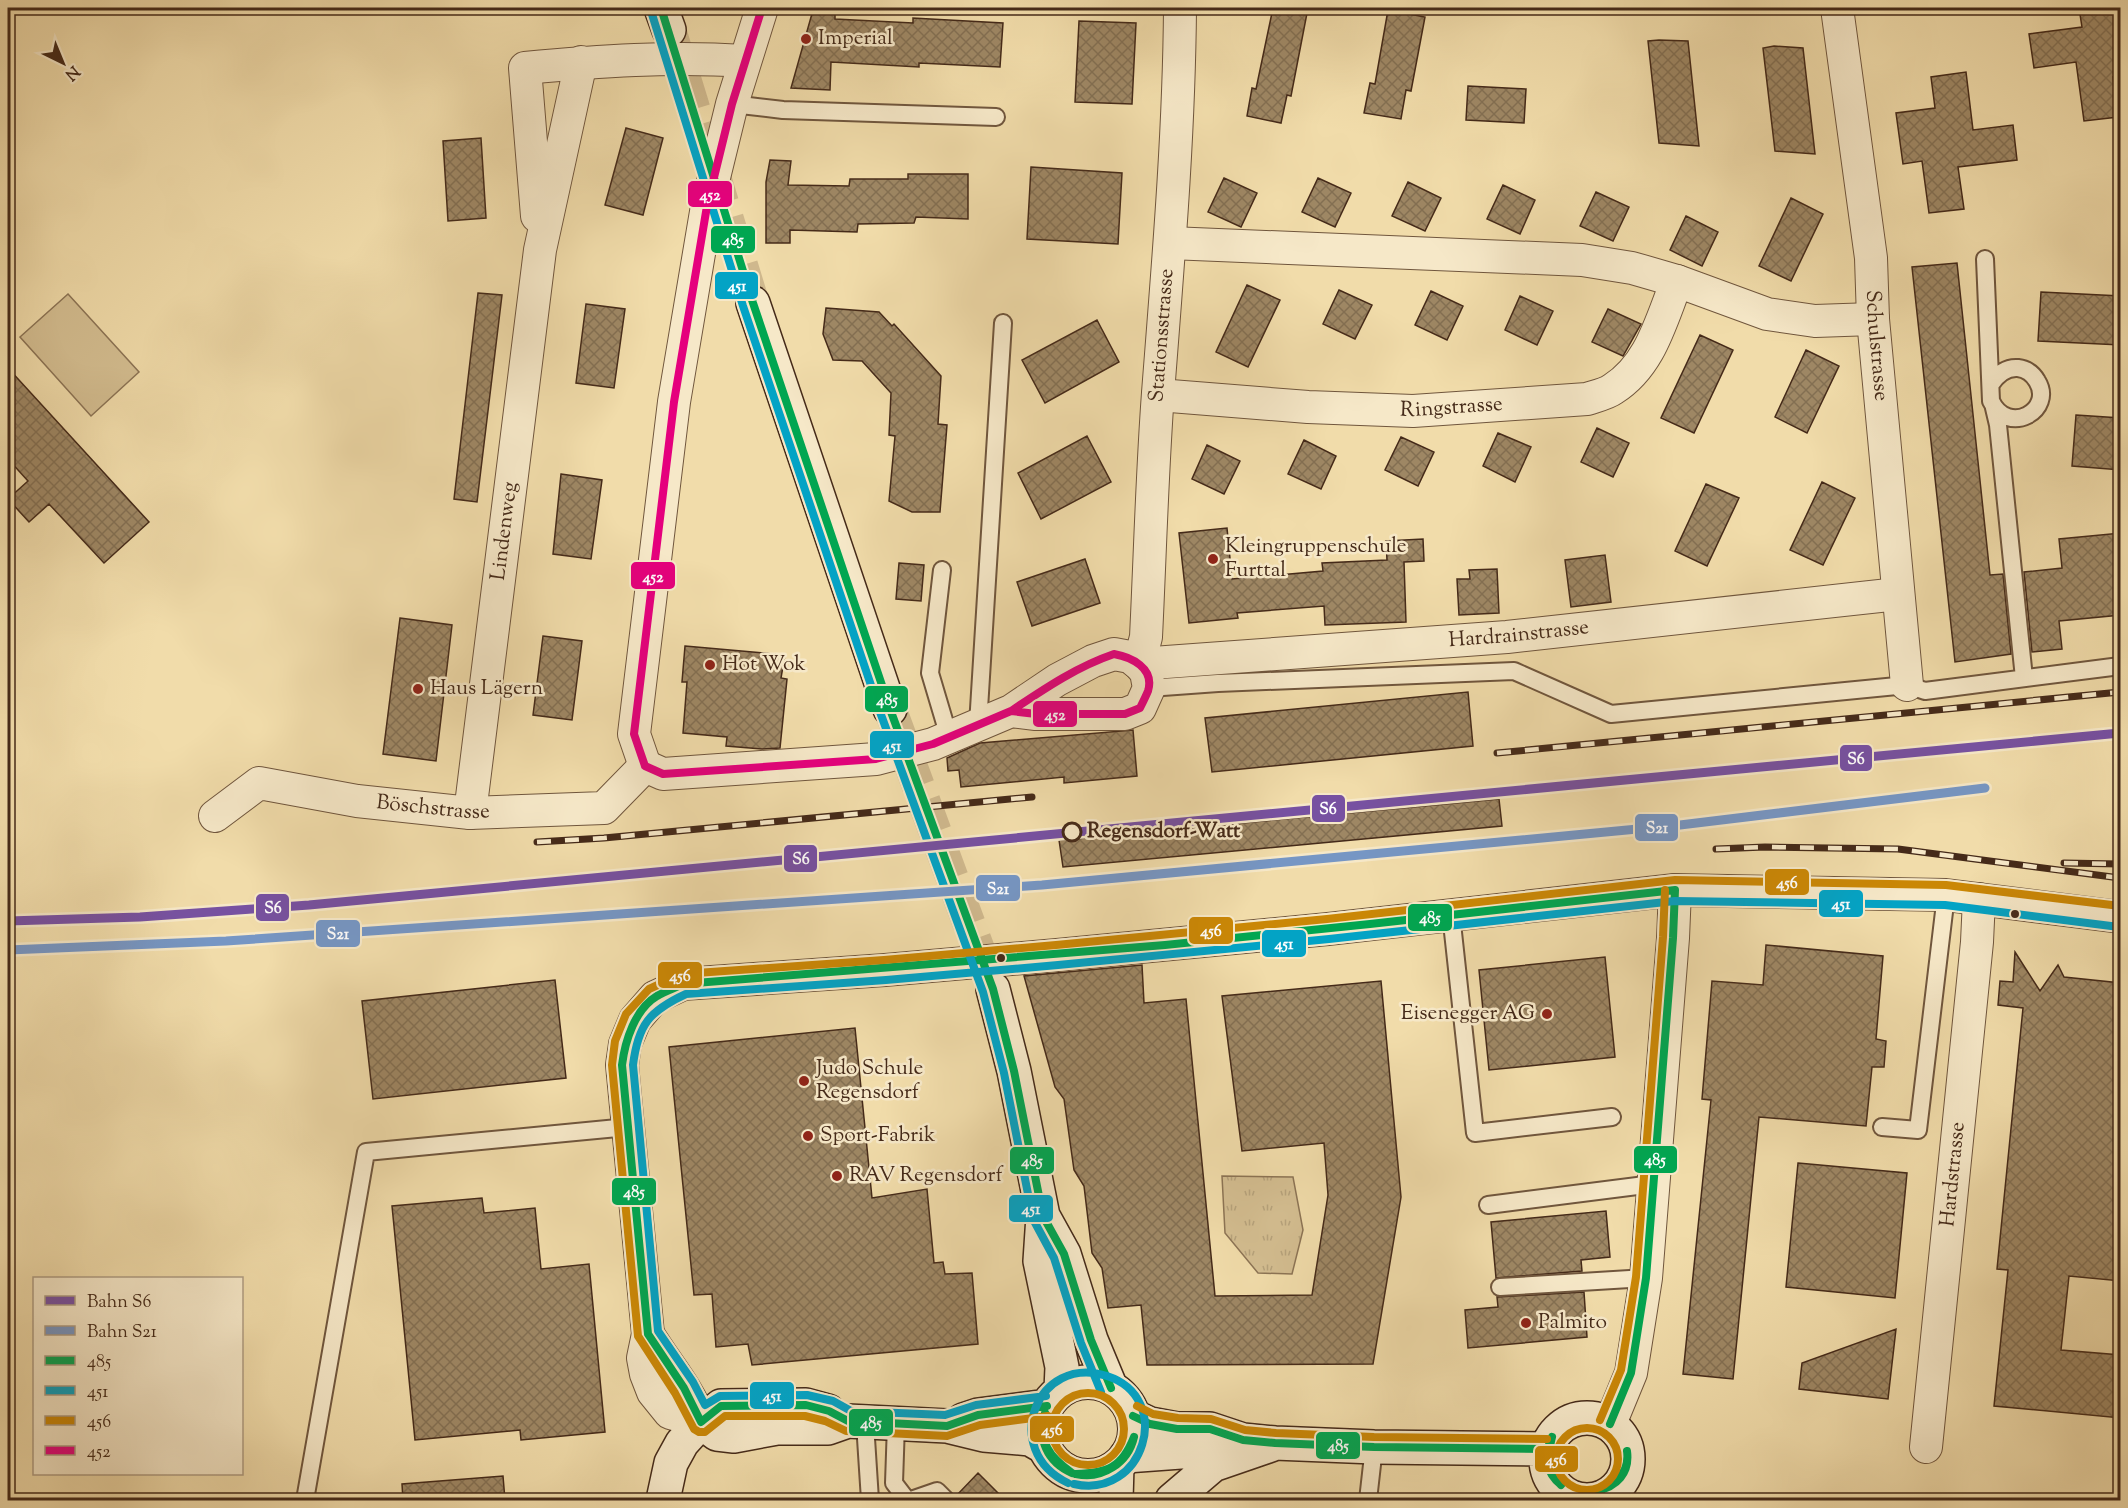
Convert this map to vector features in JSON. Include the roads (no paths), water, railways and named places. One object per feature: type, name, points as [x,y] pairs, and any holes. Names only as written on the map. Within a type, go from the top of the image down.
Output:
[{"type":"main road","points":[[753,303],[890,709]]},
{"type":"main road","points":[[993,989],[1014,1071],[1043,1216],[1040,1261],[1062,1367],[1054,1398],[1042,1419],[1041,1433],[1044,1447],[1077,1487],[1089,1476],[1104,1473],[1122,1461],[1259,1442],[1374,1447],[1547,1449]]},
{"type":"main road","points":[[1043,1216],[1064,1254],[1091,1340],[1111,1388],[1128,1404],[1133,1416],[1134,1436],[1122,1461],[1116,1500]]},
{"type":"main road","points":[[947,1426],[978,1415],[1054,1398],[1073,1384],[1086,1382],[1111,1388]]},
{"type":"main road","points":[[663,1500],[671,1463],[682,1443],[701,1422],[722,1406],[806,1405],[870,1423],[947,1426],[984,1435],[1030,1439],[1044,1447]]},
{"type":"main road","points":[[1133,1416],[1150,1424],[1177,1429],[1210,1429],[1259,1442]]},
{"type":"main road","points":[[1585,1417],[1598,1418],[1610,1424],[1626,1443],[1629,1456],[1622,1480],[1603,1499],[1577,1499],[1565,1494],[1549,1474],[1546,1462],[1547,1449],[1552,1437],[1572,1420],[1585,1417]]},
{"type":"main road","points":[[1173,1500],[1213,1465],[1259,1442]]},
{"type":"street","points":[[645,766],[634,734],[674,402],[707,206],[732,104],[762,8]]},
{"type":"street","name":"Stationsstrasse","points":[[1144,676],[1158,395],[1180,70],[1180,8]]},
{"type":"street","name":"Schulstrasse","points":[[1837,8],[1871,258],[1873,319],[1907,685]]},
{"type":"street","points":[[581,62],[709,58],[744,61]]},
{"type":"street","name":"Lindenweg","points":[[470,813],[540,250],[581,62],[525,68],[540,250]]},
{"type":"street","points":[[1170,243],[1582,260],[1632,268],[1677,281],[1767,314],[1815,321],[1873,319]]},
{"type":"street","name":"Ringstrasse","points":[[1158,395],[1308,407],[1413,411],[1587,399],[1612,390],[1629,377],[1645,358],[1677,281]]},
{"type":"street","name":"Hardrainstrasse","points":[[1144,676],[1898,594]]},
{"type":"street","name":"Hardrainstrasse","points":[[645,766],[663,774],[876,759],[949,737],[1011,711],[1057,680],[1093,661],[1114,654],[1130,657],[1144,676],[1140,708],[1125,714],[1036,714],[1011,711]]},
{"type":"street","name":"Böschstrasse","points":[[215,816],[259,783],[357,801],[470,813],[604,808],[645,766]]},
{"type":"street","points":[[1610,1424],[1631,1373],[1646,1278],[1675,890]]},
{"type":"street","points":[[701,1422],[670,1413],[653,1392],[646,1374],[643,1358],[648,1334],[622,1065],[625,1044],[635,1020],[655,996],[683,984],[1045,956],[1328,929],[1675,890],[1946,895],[2121,917]]},
{"type":"street","name":"Hardstrasse","points":[[1926,1447],[1976,953],[1979,899]]},
{"type":"lane","points":[[732,104],[783,111],[996,117]]},
{"type":"lane","points":[[1985,259],[1991,384],[1989,393],[1998,425],[2024,678]]},
{"type":"lane","points":[[978,725],[1003,323]]},
{"type":"lane","points":[[1991,384],[2002,371],[2019,368],[2034,376],[2041,392],[2036,409],[2023,418],[2007,418],[1994,408]]},
{"type":"lane","points":[[942,570],[930,673],[949,737]]},
{"type":"lane","points":[[1144,676],[1218,683],[1514,671],[1611,714],[1907,685],[1925,690],[2121,666]]},
{"type":"lane","points":[[1882,1127],[1918,1130],[1946,895]]},
{"type":"lane","points":[[1451,914],[1475,1133],[1612,1117]]},
{"type":"lane","points":[[305,1500],[366,1152],[628,1127]]},
{"type":"lane","points":[[1488,1205],[1653,1184]]},
{"type":"lane","points":[[1500,1287],[1646,1278]]},
{"type":"lane","points":[[870,1423],[870,1500]]},
{"type":"lane","points":[[870,1423],[894,1483],[909,1500],[937,1491],[946,1500]]},
{"type":"lane","points":[[1368,1500],[1374,1447]]},
{"type":"tunnel","points":[[670,31],[753,303]]},
{"type":"tunnel","points":[[890,709],[993,989]]},
{"type":"railway","points":[[1497,753],[2120,692]]},
{"type":"railway","points":[[537,842],[604,838],[1032,797]]},
{"type":"railway","points":[[1716,849],[1765,847],[1898,849],[2120,878]]},
{"type":"railway","points":[[2064,863],[2120,864]]},
{"type":"rail line","name":"S6","points":[[8,921],[140,917],[309,905],[2120,733]]},
{"type":"rail line","name":"S21","points":[[8,950],[226,941],[1042,885],[1680,825],[1985,788]]},
{"type":"place","name":"Imperial","points":[[806,39]]},
{"type":"place","name":"Kleingruppenschule Furttal","points":[[1213,559]]},
{"type":"place","name":"Hot Wok","points":[[710,665]]},
{"type":"place","name":"Haus Lägern","points":[[418,689]]},
{"type":"place","name":"Regensdorf-Watt","points":[[1072,832]]},
{"type":"place","name":"Eisenegger AG","points":[[1547,1014]]},
{"type":"place","name":"Judo Schule Regensdorf","points":[[804,1081]]},
{"type":"place","name":"Sport-Fabrik","points":[[808,1136]]},
{"type":"place","name":"RAV Regensdorf","points":[[837,1176]]},
{"type":"place","name":"Palmito","points":[[1526,1323]]}]
